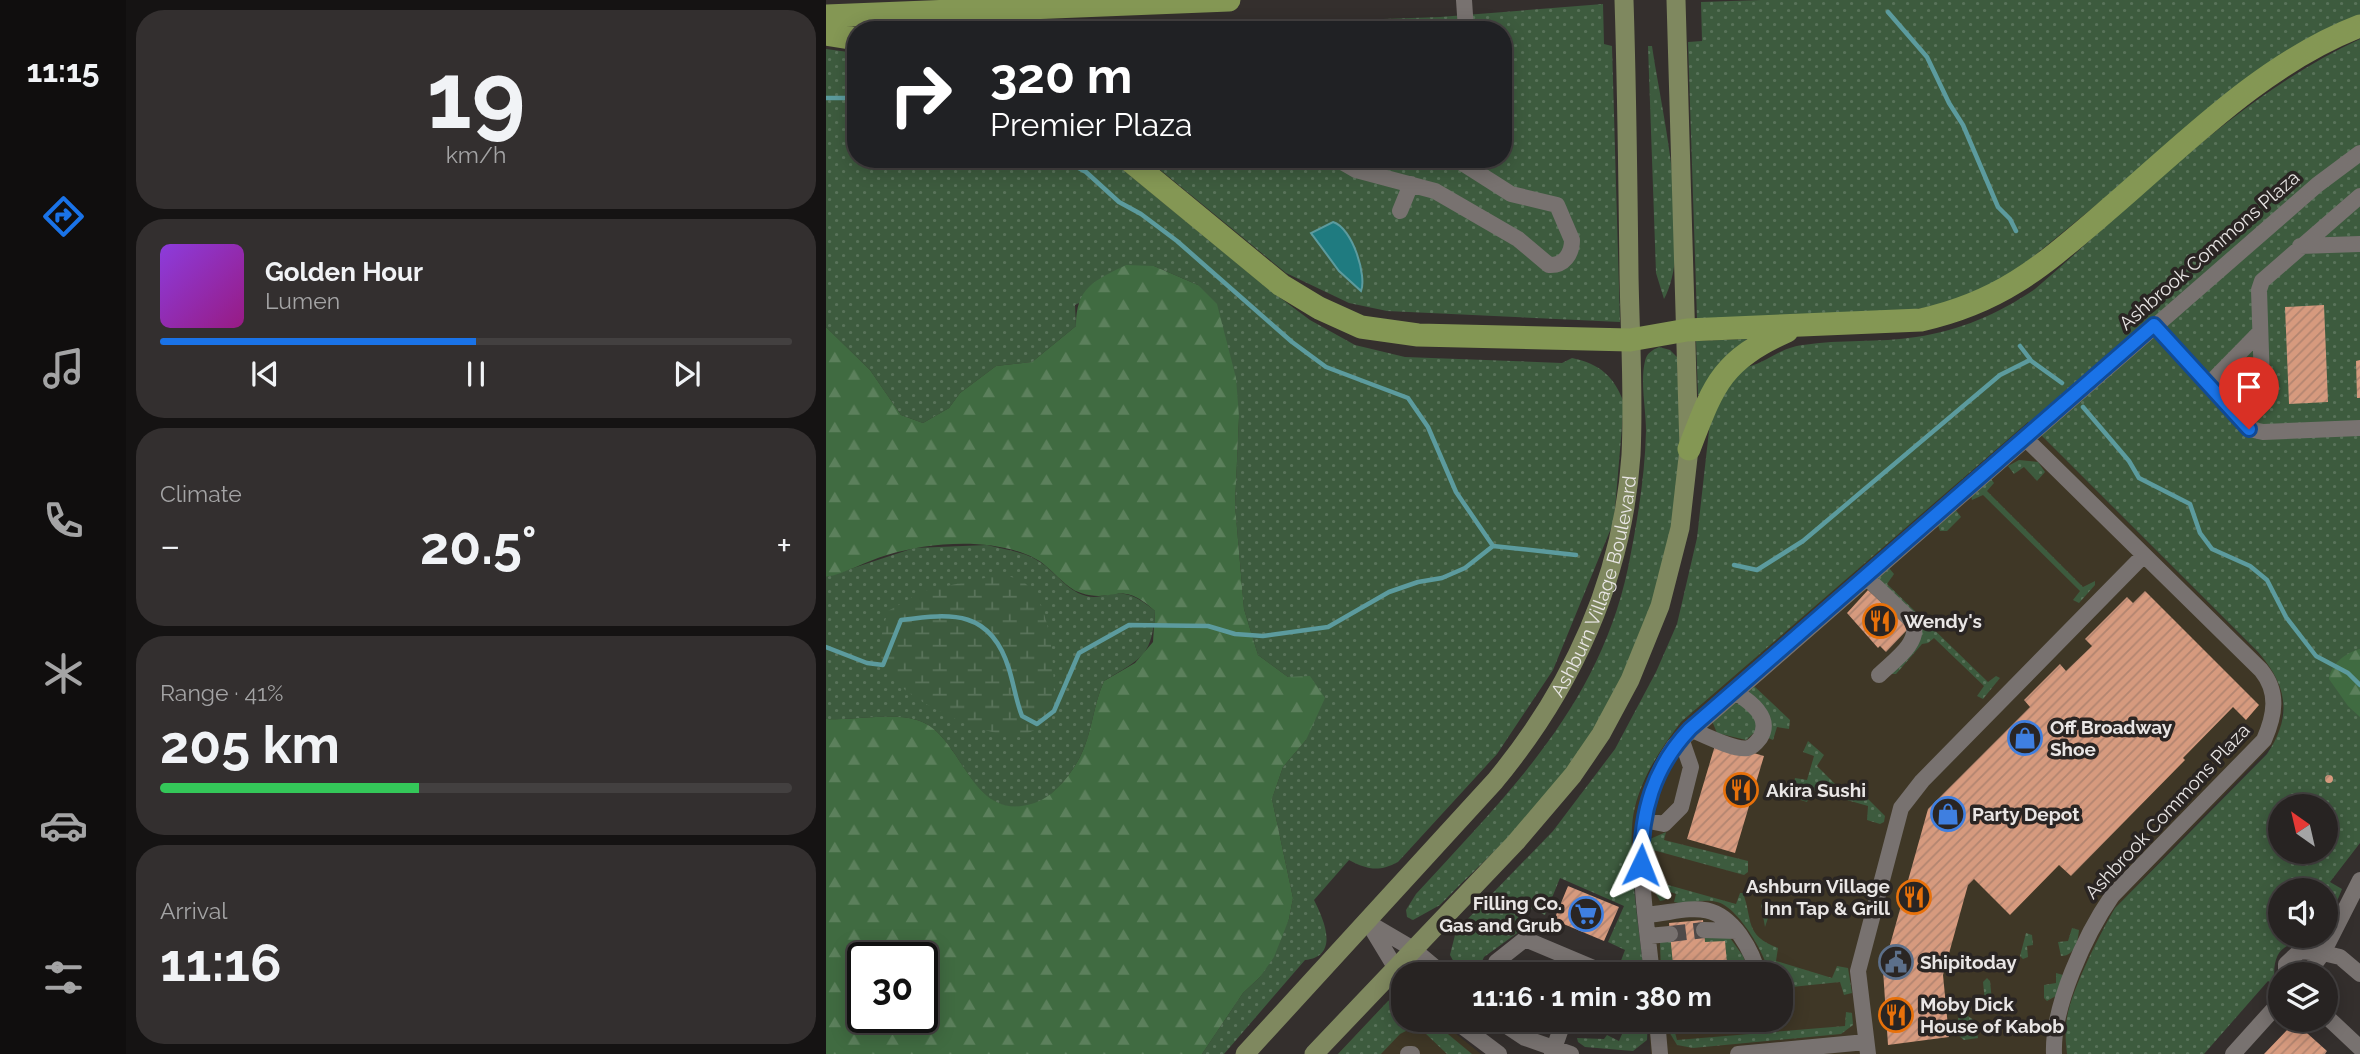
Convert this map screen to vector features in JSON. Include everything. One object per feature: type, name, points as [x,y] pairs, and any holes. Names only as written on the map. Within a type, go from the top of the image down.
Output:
[{"type":"highway","points":[[826,16],[1229,0]]},
{"type":"highway","points":[[1139,168],[1281,285],[1320,308],[1361,327],[1419,335],[1630,340],[1686,330],[1921,320],[1957,312],[2022,281],[2238,99],[2317,47],[2360,26]]},
{"type":"highway","points":[[826,34],[847,38]]},
{"type":"highway","points":[[1689,449],[1713,387],[1722,375],[1740,356],[1798,326]]},
{"type":"main road","name":"Ashburn Village Boulevard","points":[[1245,1054],[1531,738],[1560,690],[1590,630],[1612,566],[1628,487],[1632,424],[1624,0]]},
{"type":"main road","points":[[1405,962],[1412,949],[1546,808],[1601,734],[1636,668],[1667,582],[1680,528],[1689,449],[1676,0]]},
{"type":"main road","points":[[1314,1054],[1391,980]]},
{"type":"street","points":[[1464,0],[1465,21]]},
{"type":"street","name":"Ashbrook Commons Plaza","points":[[1651,962],[1641,865],[1644,820],[1652,786],[1686,733],[2154,325],[2317,185],[2360,153]]},
{"type":"street","points":[[1353,168],[1435,191],[1518,239],[1549,264],[1559,264],[1567,257],[1572,240],[1557,205],[1511,194],[1470,168]]},
{"type":"street","points":[[1400,211],[1410,184]]},
{"type":"street","points":[[2262,383],[2259,290],[2262,281],[2360,196]]},
{"type":"street","points":[[2300,246],[2360,244]]},
{"type":"street","points":[[2154,325],[2249,429],[2263,432],[2360,428]]},
{"type":"street","points":[[2208,385],[2260,332]]},
{"type":"street","name":"Ashbrook Commons Plaza","points":[[2026,439],[2261,670],[2270,681],[2275,708],[2264,740],[2112,896],[2099,914],[2058,1010],[2054,1054]]},
{"type":"street","points":[[1738,1054],[1867,1048],[1858,971],[1901,808],[1907,797],[2144,555]]},
{"type":"street","points":[[1866,577],[1913,622],[1916,631],[1912,641],[1879,675]]},
{"type":"street","points":[[1644,820],[1664,824],[1681,807],[1691,767],[1686,733],[1746,749],[1751,747],[1763,732],[1763,718],[1749,701],[1734,691]]},
{"type":"street","points":[[2316,962],[2360,880]]},
{"type":"street","points":[[1646,915],[1716,911],[1737,931],[1754,962]]},
{"type":"street","points":[[1367,922],[1428,962]]},
{"type":"street","points":[[1367,922],[1394,962]]},
{"type":"street","points":[[1704,930],[1737,931]]},
{"type":"street","points":[[1648,936],[1671,933]]},
{"type":"street","points":[[1496,962],[1525,939],[1580,962]]},
{"type":"street","points":[[2288,962],[2300,951],[2323,953],[2340,957],[2360,974]]},
{"type":"street","points":[[2233,1054],[2268,1015]]},
{"type":"street","points":[[2338,1027],[2360,1048]]},
{"type":"street","points":[[1470,1032],[1499,1054]]},
{"type":"street","points":[[1516,1032],[1553,1052],[1571,1054]]},
{"type":"street","points":[[1553,1052],[1561,1032]]},
{"type":"street","points":[[1658,1032],[1660,1054]]},
{"type":"shaded area","points":[[2028,422],[2273,668],[2282,687],[2283,707],[2281,727],[2275,742],[2115,908],[2102,931],[2070,1009],[2066,1024],[2067,1054],[1651,1054],[1649,1032],[1793,1032],[1793,962],[1643,962],[1631,834],[1634,809],[1642,786],[1665,742],[1681,722]]},
{"type":"shaded area","points":[[1391,999],[1391,1032],[1454,1032],[1481,1054],[1338,1054]]},
{"type":"green space","points":[[2360,0],[2360,21],[2234,92],[2029,260],[1973,293],[1910,310],[1697,319],[1688,42],[1702,41],[1701,2]]},
{"type":"green space","points":[[1603,4],[1604,44],[1612,46],[1620,322],[1387,311],[1349,303],[1286,273],[1158,168],[1512,168],[1512,21],[1327,21],[1440,17]]},
{"type":"green space","points":[[2360,39],[2360,843],[2333,878],[2268,878],[2268,948],[2285,948],[2276,962],[2268,962],[2268,981],[2204,1054],[2067,1054],[2068,1014],[2093,949],[2115,908],[2267,754],[2281,726],[2283,701],[2280,688],[2268,664],[2258,652],[2028,422],[1681,722],[1666,742],[1643,784],[1632,823],[1632,866],[1643,962],[1620,962],[1625,950],[1608,942],[1624,906],[1560,878],[1545,915],[1531,909],[1520,931],[1484,957],[1482,962],[1454,962],[1450,955],[1456,931],[1553,831],[1615,749],[1656,672],[1677,624],[1697,538],[1711,413],[1739,368],[1748,367],[1803,345],[1902,339],[1933,334],[1978,320],[2007,306],[2035,289],[2190,152],[2272,89],[2315,62]]},
{"type":"green space","points":[[1648,46],[1652,46],[1662,104],[1676,212],[1672,275],[1664,299],[1656,273]]},
{"type":"green space","points":[[826,49],[847,52],[847,168],[1121,168],[1271,291],[1310,320],[1355,345],[1405,357],[1562,363],[1572,358],[1598,368],[1616,385],[1624,403],[1614,521],[1553,670],[1497,754],[1398,862],[1374,869],[1349,860],[1314,900],[1325,926],[1326,944],[1323,951],[1316,957],[1305,960],[1224,1054],[1202,1054],[1243,993],[1260,977],[1289,919],[1293,898],[1272,799],[1283,767],[1306,740],[1310,677],[1288,677],[1258,655],[1244,609],[1235,505],[1239,417],[1198,285],[1154,266],[1075,305],[1076,326],[1032,362],[996,366],[960,393],[949,408],[923,423],[901,415],[870,370],[826,327]]},
{"type":"green space","points":[[1126,265],[1154,266],[1198,285],[1217,304],[1236,378],[1239,417],[1235,505],[1244,609],[1258,655],[1288,677],[1310,676],[1325,698],[1306,740],[1283,767],[1272,799],[1293,898],[1289,919],[1274,957],[1260,977],[1243,993],[1202,1054],[826,1054],[826,719],[895,717],[917,720],[933,728],[980,789],[994,800],[1010,806],[1031,804],[1053,792],[1076,764],[1084,748],[1104,681],[1135,663],[1153,642],[1155,611],[1143,601],[1125,594],[1092,596],[1081,593],[1069,587],[1034,558],[1017,551],[980,544],[922,547],[879,558],[826,577],[826,327],[870,370],[901,415],[923,423],[949,408],[960,393],[996,366],[1032,362],[1076,326],[1079,302],[1096,281]]},
{"type":"green space","points":[[1747,339],[1731,352],[1703,395],[1698,395],[1696,341]]},
{"type":"green space","points":[[1659,347],[1670,350],[1677,357],[1680,447],[1678,489],[1662,573],[1633,654],[1593,730],[1556,784],[1525,820],[1440,905],[1413,920],[1407,917],[1406,910],[1416,894],[1484,820],[1545,746],[1572,706],[1595,664],[1614,618],[1628,568],[1644,465],[1645,361],[1652,351]]},
{"type":"green space","points":[[2019,460],[2038,462],[2045,472],[2037,481],[2024,467],[2014,474],[2008,466]]},
{"type":"green space","points":[[1991,479],[1994,483],[1987,491],[2083,587],[2095,581],[2095,585],[2079,603],[2073,600],[2080,591],[1983,495],[1972,500],[1971,495]]},
{"type":"green space","points":[[1955,509],[1961,517],[1947,531],[1940,531],[1938,525]]},
{"type":"green space","points":[[987,545],[1030,556],[1078,593],[1096,597],[1130,595],[1155,611],[1151,638],[1143,655],[1104,681],[1084,748],[1076,764],[1053,792],[1031,805],[1010,807],[994,801],[980,789],[933,728],[917,720],[895,717],[826,719],[826,577],[914,548]]},
{"type":"green space","points":[[1889,568],[1894,574],[1887,584],[1988,682],[1996,676],[2000,678],[1983,699],[1977,696],[1984,686],[1934,638],[1922,644],[1896,674],[1892,674],[1891,671],[1919,642],[1876,579]]},
{"type":"green space","points":[[1004,574],[1025,583],[1035,594],[1047,625],[1053,662],[1054,711],[1035,730],[1020,735],[1005,735],[965,723],[922,701],[890,676],[883,664],[881,650],[881,637],[888,611],[923,591]]},
{"type":"green space","points":[[2360,649],[2360,717],[2348,706],[2329,679],[2340,660]]},
{"type":"green space","points":[[1754,686],[1790,720],[1789,729],[1777,727],[1773,740],[1766,737],[1749,691]]},
{"type":"green space","points":[[1734,703],[1741,704],[1758,720],[1755,732],[1746,740],[1717,733],[1712,721]]},
{"type":"green space","points":[[1808,741],[1824,755],[1817,766],[1843,792],[1855,786],[1885,816],[1884,822],[1880,824],[1867,820],[1868,806],[1812,790],[1807,802],[1791,797],[1795,778],[1807,780],[1814,756],[1803,752]]},
{"type":"green space","points":[[1666,832],[1664,840],[1748,861],[1748,872],[1744,875],[1653,850],[1649,845],[1650,839]]},
{"type":"green space","points":[[1656,870],[1663,872],[1661,883],[1736,904],[1740,893],[1743,893],[1755,932],[1767,943],[1778,948],[1776,961],[1779,962],[1765,962],[1750,932],[1725,905],[1712,901],[1674,902],[1676,894],[1668,891],[1665,900],[1660,901],[1656,894]]},
{"type":"green space","points":[[1766,899],[1773,903],[1765,927],[1761,905]]},
{"type":"green space","points":[[2072,928],[2079,930],[2076,944],[2069,954],[2061,956],[2058,942],[2068,941]]},
{"type":"green space","points":[[2026,933],[2032,935],[2033,945],[2027,946],[2028,957],[2023,959],[2020,956]]},
{"type":"green space","points":[[1728,935],[1745,962],[1661,962],[1660,942]]},
{"type":"green space","points":[[1793,966],[1832,978],[1837,966],[1848,968],[1852,993],[1844,995],[1840,982],[1793,987]]},
{"type":"green space","points":[[2056,973],[2063,975],[2056,996],[2047,1001],[2044,998],[2044,985],[2056,983]]},
{"type":"green space","points":[[1987,978],[1990,981],[1992,1001],[1989,1005],[1985,1002],[1983,982]]},
{"type":"green space","points":[[1391,999],[1391,1032],[1404,1032],[1381,1054],[1338,1054]]},
{"type":"green space","points":[[1846,1012],[1852,1013],[1853,1025],[1841,1034],[1693,1048],[1677,1045],[1669,1032],[1675,1032],[1677,1040],[1845,1026]]},
{"type":"green space","points":[[1968,1016],[1975,1021],[1978,1038],[1964,1040],[1959,1036],[1958,1018]]},
{"type":"green space","points":[[1421,1032],[1445,1032],[1472,1054],[1447,1054]]},
{"type":"green space","points":[[1623,1032],[1647,1032],[1647,1040],[1633,1051],[1585,1047],[1577,1038],[1604,1039],[1607,1035],[1619,1041]]},
{"type":"water","points":[[1333,222],[1347,233],[1357,253],[1362,275],[1361,291],[1339,271],[1311,233]]},
{"type":"building","points":[[2324,305],[2328,402],[2289,404],[2285,307]]},
{"type":"building","points":[[2360,360],[2360,398],[2357,398],[2356,361]]},
{"type":"building","name":"Wendy's","points":[[1868,590],[1885,606],[1887,604],[1908,629],[1886,652],[1880,646],[1878,648],[1847,613]]},
{"type":"building","points":[[2145,591],[2259,705],[2246,720],[2233,707],[2071,876],[2059,865],[2010,915],[1974,879],[1968,885],[1943,975],[1949,1037],[1888,1045],[1883,970],[1928,809],[2030,707],[2024,700],[2060,664],[2066,671],[2092,646],[2085,639],[2127,597],[2133,603]]},
{"type":"building","points":[[1716,742],[1764,756],[1735,853],[1687,839]]},
{"type":"building","points":[[2329,775],[2333,779],[2329,783],[2325,779]]},
{"type":"building","name":"Filling Co. Gas and Grub","points":[[1568,886],[1619,907],[1604,941],[1554,920]]},
{"type":"building","points":[[1703,920],[1705,942],[1725,941],[1727,962],[1673,962],[1669,923]]},
{"type":"building","points":[[2285,1032],[2306,1032],[2327,1051],[2325,1054],[2264,1054]]},
{"type":"waterway","points":[[1888,12],[1927,57],[1963,125],[1998,207],[2010,219],[2016,231]]},
{"type":"waterway","points":[[826,98],[847,98]]},
{"type":"waterway","points":[[1079,168],[1119,202],[1141,214],[1177,241],[1292,342],[1326,367],[1408,398],[1428,427],[1456,492],[1493,546]]},
{"type":"waterway","points":[[2020,346],[2030,359]]},
{"type":"waterway","points":[[1734,565],[1757,570],[1803,541],[2000,375],[2030,360],[2062,383]]},
{"type":"waterway","points":[[2083,407],[2129,461],[2139,478],[2190,504],[2200,533],[2212,549],[2250,566],[2267,580],[2286,617],[2316,656],[2348,673],[2360,685]]},
{"type":"waterway","points":[[826,647],[867,663],[883,665],[901,620],[937,616],[968,620],[992,635],[1009,669],[1022,716],[1037,724],[1054,711],[1079,653],[1129,625],[1208,626],[1235,634],[1263,636],[1328,627],[1389,592],[1418,582],[1442,578],[1465,568],[1493,546],[1576,555]]},
{"type":"tunnel","points":[[1670,934],[1704,930]]},
{"type":"place","name":"Wendy's","points":[[1880,621]]},
{"type":"place","name":"Off Broadway Shoe","points":[[2025,738]]},
{"type":"place","name":"Akira Sushi","points":[[1741,790]]},
{"type":"place","name":"Party Depot","points":[[1948,814]]},
{"type":"place","name":"Ashburn Village Inn Tap & Grill","points":[[1914,897]]},
{"type":"place","name":"Filling Co. Gas and Grub","points":[[1586,914]]},
{"type":"place","name":"Shipitoday","points":[[1896,962]]},
{"type":"place","name":"Moby Dick House of Kabob","points":[[1896,1015]]},
{"type":"route","points":[[1641,865],[1642,837],[1652,786],[1668,755],[1690,729],[2154,325],[2235,417],[2249,429]]}]
